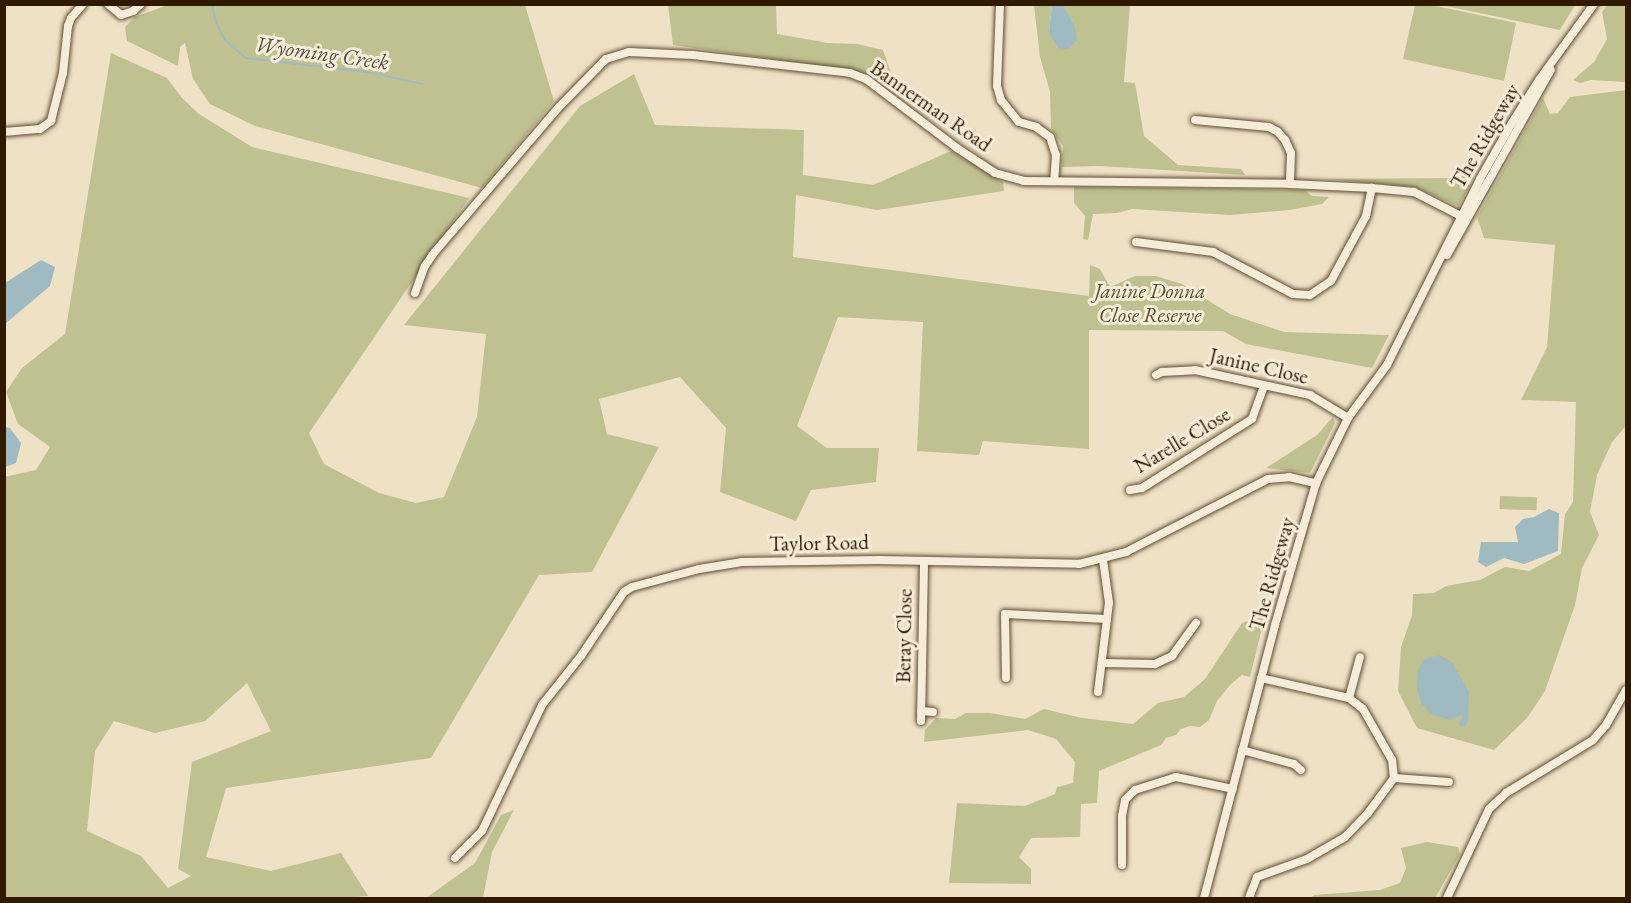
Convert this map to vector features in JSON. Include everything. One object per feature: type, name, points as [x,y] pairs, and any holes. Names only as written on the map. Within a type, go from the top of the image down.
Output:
[{"type":"street","points":[[4,132],[40,129],[51,121],[63,73],[68,26],[71,18],[83,4]]},
{"type":"street","points":[[108,4],[121,15],[133,11],[141,4]]},
{"type":"street","points":[[1000,4],[997,86],[1001,100],[1019,122],[1036,127],[1050,137],[1056,155],[1054,181]]},
{"type":"street","name":"The Ridgeway","points":[[1204,898],[1261,678],[1316,483],[1348,418],[1378,380],[1430,282],[1480,179],[1526,100],[1594,4]]},
{"type":"street","name":"The Ridgeway","points":[[1430,282],[1529,111],[1563,45]]},
{"type":"street","name":"Bannerman Road","points":[[415,292],[425,266],[433,254],[585,78],[606,59],[617,54],[693,55],[850,73],[866,79],[957,148],[995,173],[1024,181],[1290,184],[1372,188],[1414,192],[1461,216]]},
{"type":"street","points":[[1526,100],[1529,111]]},
{"type":"street","points":[[1195,120],[1269,127],[1278,132],[1291,153],[1290,184]]},
{"type":"street","points":[[1480,179],[1486,178],[1490,170],[1494,170]]},
{"type":"street","points":[[1136,242],[1213,252],[1293,294],[1310,295],[1331,281],[1366,216],[1372,188]]},
{"type":"street","points":[[1461,216],[1472,212]]},
{"type":"street","name":"Janine Close","points":[[1156,375],[1162,372],[1195,370],[1310,395],[1348,418]]},
{"type":"street","name":"Narelle Close","points":[[1130,490],[1142,488],[1252,418],[1264,386]]},
{"type":"street","name":"Taylor Road","points":[[455,858],[482,831],[533,720],[624,592],[641,584],[699,569],[742,562],[878,560],[1079,564],[1103,560],[1126,552],[1268,479],[1289,477],[1316,483]]},
{"type":"street","points":[[1098,692],[1109,603],[1103,560]]},
{"type":"street","name":"Beray Close","points":[[921,721],[924,562]]},
{"type":"street","points":[[1006,678],[1005,614],[1107,619]]},
{"type":"street","points":[[1103,663],[1155,664],[1172,656],[1196,622]]},
{"type":"street","points":[[1349,698],[1360,657]]},
{"type":"street","points":[[1249,898],[1257,877],[1307,859],[1345,837],[1368,813],[1394,778],[1392,760],[1363,709],[1349,698],[1261,678]]},
{"type":"street","points":[[1447,898],[1489,809],[1506,794],[1593,740],[1626,690]]},
{"type":"street","name":"Beray Close","points":[[921,711],[933,711]]},
{"type":"street","points":[[1242,750],[1294,764],[1301,770]]},
{"type":"street","points":[[1122,866],[1122,816],[1125,800],[1135,790],[1176,777],[1233,789]]},
{"type":"street","points":[[1394,778],[1449,782]]},
{"type":"green space","points":[[170,4],[525,5],[554,101],[482,188],[255,126],[210,104],[193,79],[185,43],[180,47],[178,66],[127,41],[125,27],[135,17]]},
{"type":"green space","points":[[1575,4],[1560,30],[1441,5]]},
{"type":"green space","points":[[1608,4],[1626,6],[1626,82],[1591,80],[1580,83],[1573,80],[1594,62],[1607,39],[1602,12]]},
{"type":"green space","points":[[668,5],[776,5],[777,34],[828,43],[857,44],[883,50],[895,84],[852,70],[673,45]]},
{"type":"green space","points":[[1034,5],[1052,5],[1049,32],[1074,24],[1063,5],[1130,5],[1124,82],[1135,83],[1144,136],[1178,165],[1241,169],[1245,175],[1100,166],[1062,167],[1063,146],[1051,128],[1050,92],[1040,57]]},
{"type":"green space","points":[[1415,5],[1432,5],[1516,23],[1504,81],[1403,59]]},
{"type":"green space","name":"Janine Donna Close Reserve","points":[[111,53],[167,78],[182,98],[199,114],[252,147],[469,198],[309,433],[324,464],[379,493],[416,503],[444,497],[477,417],[486,334],[404,325],[580,106],[634,74],[655,125],[804,130],[803,175],[873,185],[951,151],[1003,182],[1004,191],[877,210],[796,195],[793,257],[1089,296],[1090,265],[1100,269],[1110,287],[1135,276],[1156,276],[1182,284],[1230,314],[1284,332],[1389,335],[1372,368],[1246,344],[1223,331],[1089,330],[1089,449],[983,441],[979,455],[917,451],[923,322],[838,317],[797,426],[827,448],[879,448],[876,482],[811,490],[796,521],[720,492],[726,428],[680,377],[599,399],[607,434],[659,447],[592,572],[539,575],[431,758],[226,788],[206,857],[271,871],[341,853],[368,896],[338,898],[5,898],[4,477],[36,470],[50,447],[18,424],[6,392],[22,368],[65,334]],"holes":[[[247,683],[271,731],[192,762],[178,869],[191,876],[168,888],[141,856],[87,831],[95,751],[114,721],[155,733],[205,721]]]},
{"type":"green space","points":[[1626,90],[1626,426],[1612,442],[1597,475],[1590,512],[1599,535],[1582,568],[1575,605],[1545,691],[1527,718],[1494,750],[1417,728],[1398,691],[1401,647],[1412,615],[1413,594],[1434,593],[1446,586],[1480,580],[1505,567],[1529,571],[1561,554],[1565,514],[1573,502],[1576,402],[1521,400],[1547,347],[1555,245],[1484,238],[1477,217],[1543,98],[1550,114],[1558,113],[1570,97]]},
{"type":"green space","points":[[1464,175],[1470,186],[1458,206],[1415,187],[1328,179],[1459,178]]},
{"type":"green space","points":[[1074,187],[1305,190],[1312,196],[1329,197],[1322,204],[1290,210],[1230,215],[1132,209],[1117,213],[1093,214],[1088,240],[1083,239],[1085,216],[1074,203]]},
{"type":"green space","points":[[1333,417],[1335,423],[1310,473],[1266,468],[1317,435]]},
{"type":"green space","points":[[1500,496],[1537,497],[1537,510],[1500,509]]},
{"type":"green space","points":[[1265,616],[1250,677],[1242,675],[1231,684],[1217,701],[1209,720],[1200,727],[1190,726],[1181,729],[1176,735],[1166,738],[1161,745],[1099,771],[1097,803],[1081,804],[1080,837],[1031,838],[1019,857],[1031,869],[1031,884],[949,883],[957,803],[1025,806],[1055,794],[1057,787],[1073,783],[1075,762],[1056,739],[1028,730],[924,742],[925,730],[936,718],[955,719],[966,713],[990,713],[1025,719],[1044,709],[1082,718],[1133,724],[1158,703],[1184,697],[1205,679],[1242,623]]},
{"type":"green space","points":[[514,810],[492,852],[483,898],[426,898],[475,863],[501,815]]},
{"type":"green space","points":[[1427,842],[1458,847],[1460,854],[1435,898],[1311,898],[1314,895],[1380,890],[1400,883],[1406,868],[1401,848]]},
{"type":"water","points":[[1052,5],[1063,5],[1074,24],[1077,40],[1068,49],[1058,48],[1049,32]]},
{"type":"water","points":[[41,260],[55,267],[50,286],[5,324],[5,283]]},
{"type":"water","points":[[5,427],[10,428],[21,443],[16,463],[5,467]]},
{"type":"water","points":[[1549,509],[1559,513],[1558,551],[1524,564],[1504,558],[1486,567],[1478,562],[1481,542],[1518,542],[1515,527],[1523,519],[1534,517]]},
{"type":"water","points":[[1439,655],[1452,662],[1469,692],[1468,722],[1462,728],[1458,724],[1463,718],[1462,715],[1450,720],[1433,715],[1421,703],[1417,688],[1418,671],[1424,659]]},
{"type":"waterway","name":"Wyoming Creek","points":[[212,4],[216,23],[225,40],[246,58],[367,72],[423,84]]}]
